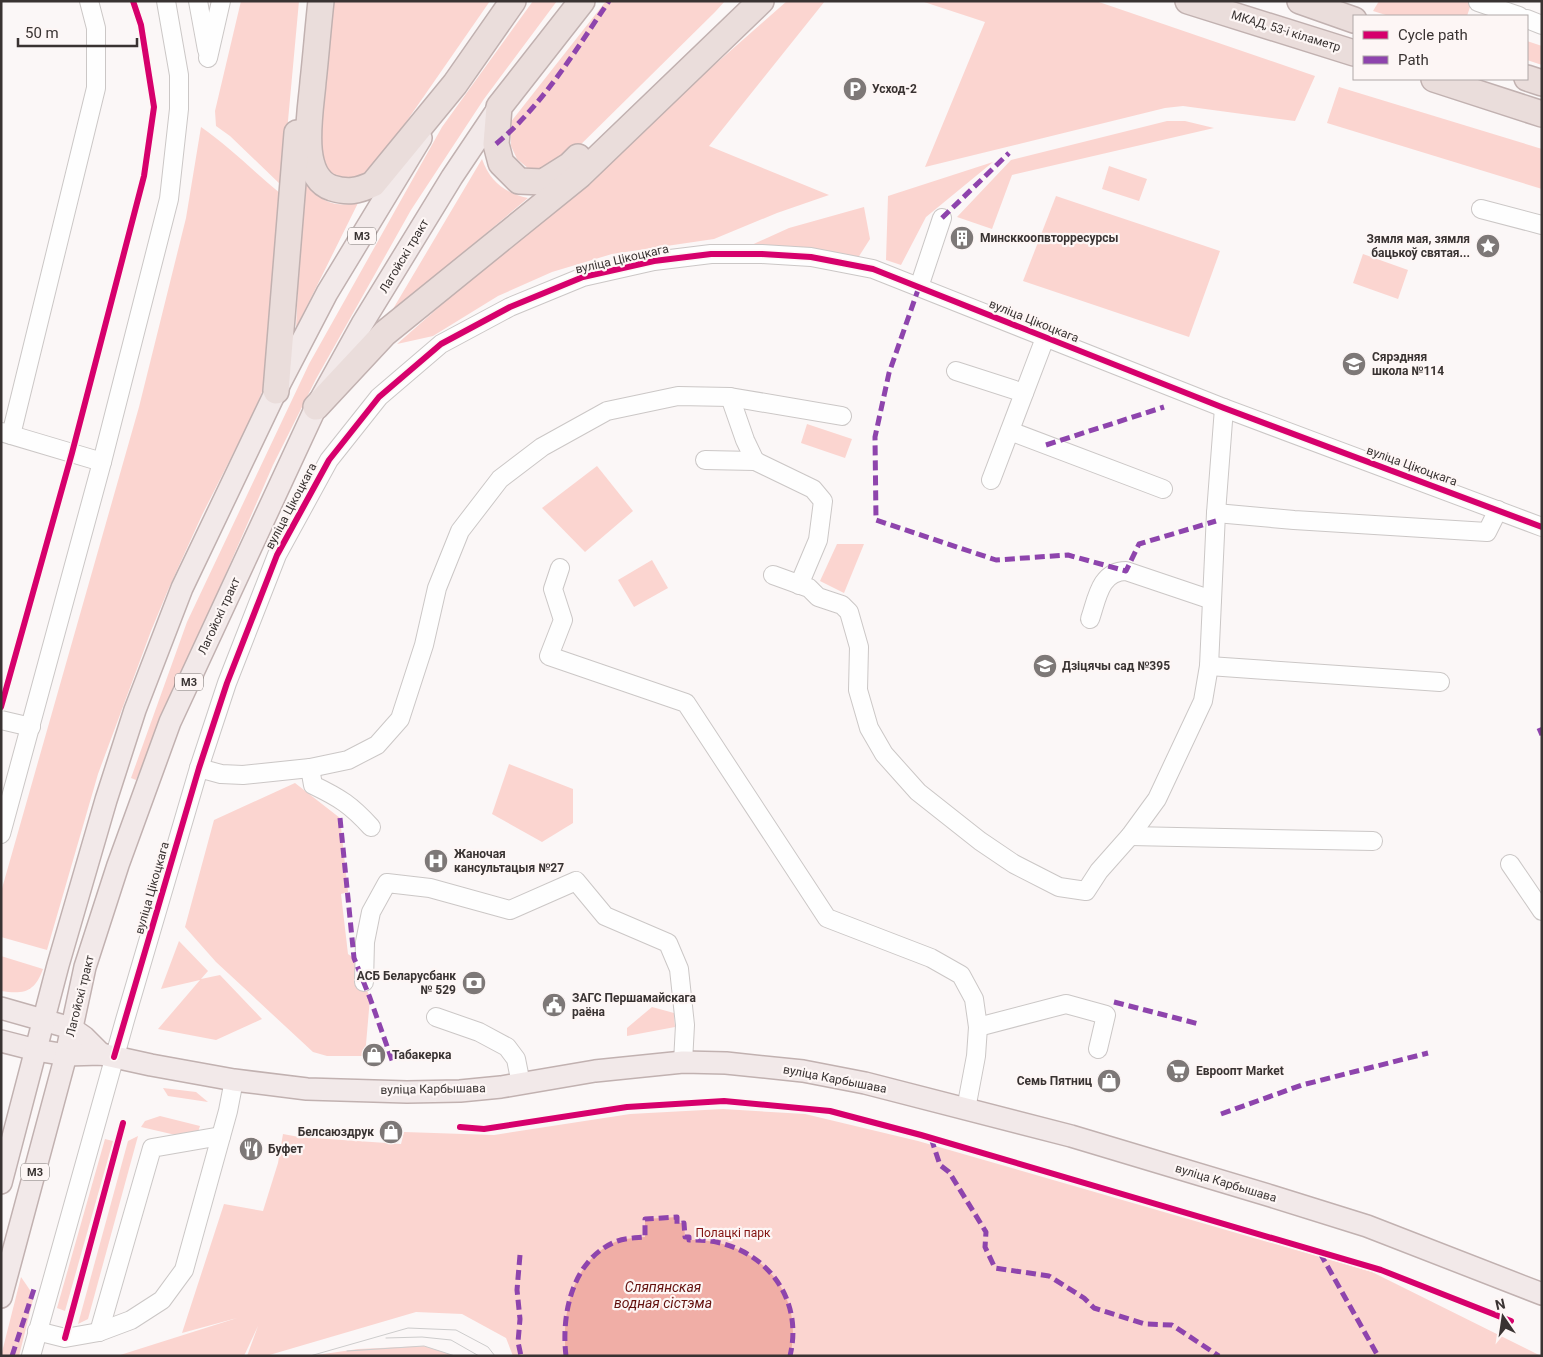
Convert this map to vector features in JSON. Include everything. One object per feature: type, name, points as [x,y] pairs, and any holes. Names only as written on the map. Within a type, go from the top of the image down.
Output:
[{"type":"highway","points":[[276,391],[308,1]]},
{"type":"highway","points":[[321,1],[309,149],[315,174],[326,186],[343,192],[359,190],[373,184],[455,84]]},
{"type":"highway","name":"М3","points":[[455,84],[512,1]]},
{"type":"highway","name":"Лагойскі тракт","points":[[499,107],[582,1]]},
{"type":"highway","points":[[499,107],[496,144],[501,163],[519,180],[543,182],[570,165],[737,1]]},
{"type":"highway","points":[[316,407],[385,333],[580,175],[761,1]]},
{"type":"highway","name":"МКАД, 53-і кіламетр","points":[[1188,1],[1353,53]]},
{"type":"highway","points":[[1300,1],[1353,20]]},
{"type":"highway","points":[[1528,78],[1542,83]]},
{"type":"highway","points":[[1437,80],[1542,114]]},
{"type":"main road","name":"М3","points":[[1,1183],[44,1020],[106,800],[135,710],[182,588],[276,391],[328,293],[455,84]]},
{"type":"main road","name":"Лагойскі тракт","points":[[1,1297],[66,1055],[86,967],[118,865],[170,722],[316,407],[367,316],[452,177],[499,107]]},
{"type":"main road","points":[[1,1008],[71,1028],[108,1056]]},
{"type":"main road","name":"вуліца Карбышава","points":[[1,1041],[66,1055],[108,1056],[234,1080],[307,1089],[407,1092],[460,1091],[521,1084],[595,1071],[683,1062],[736,1064],[803,1071],[865,1083],[1071,1136],[1368,1226],[1542,1294]]},
{"type":"street","points":[[89,1],[96,28],[96,88],[6,433],[102,462]]},
{"type":"street","points":[[1,834],[102,462],[169,199],[179,108],[179,75],[166,1]]},
{"type":"street","points":[[198,1],[208,58],[221,1]]},
{"type":"street","points":[[1478,2],[1516,15]]},
{"type":"street","points":[[1528,19],[1542,25]]},
{"type":"street","points":[[1482,209],[1542,225]]},
{"type":"street","points":[[919,287],[942,218]]},
{"type":"street","name":"вуліца Цікоцкага","points":[[31,1356],[108,1056],[226,683],[278,555],[329,460],[379,397],[441,344],[510,307],[584,277],[654,261],[711,254],[762,254],[811,257],[873,269],[1224,408],[1542,527]]},
{"type":"street","points":[[991,480],[1045,338]]},
{"type":"street","points":[[956,371],[1024,394]]},
{"type":"street","points":[[199,768],[221,774],[243,775],[310,768],[348,760],[377,745],[400,719],[424,645],[437,588],[460,531],[500,480],[542,447],[607,411],[678,396],[730,397],[842,416]]},
{"type":"street","points":[[730,397],[745,440],[755,461]]},
{"type":"street","points":[[773,575],[809,588],[818,597],[842,605],[849,612],[859,647],[858,690],[870,728],[884,754],[918,792],[980,841],[1014,864],[1059,887],[1086,891],[1099,871],[1130,836],[1157,799],[1202,702],[1209,666],[1216,513],[1224,408]]},
{"type":"street","points":[[1010,431],[1163,489]]},
{"type":"street","points":[[706,460],[755,461],[813,489],[823,501],[818,540],[800,585]]},
{"type":"street","points":[[1216,513],[1294,520],[1487,532],[1498,510]]},
{"type":"street","points":[[560,568],[553,589],[563,620],[549,656],[686,703],[827,918],[931,958],[960,975],[974,999],[978,1027],[966,1109]]},
{"type":"street","points":[[1090,619],[1103,582],[1108,576],[1117,571],[1126,571],[1212,600]]},
{"type":"street","points":[[1209,666],[1440,682]]},
{"type":"street","points":[[1,720],[30,729]]},
{"type":"street","points":[[310,768],[313,785],[336,796],[353,808],[372,827]]},
{"type":"street","points":[[1130,836],[1373,841]]},
{"type":"street","points":[[1510,864],[1542,911]]},
{"type":"street","points":[[364,982],[365,942],[371,912],[387,883],[430,888],[510,910],[576,881],[605,916],[668,943],[679,969],[685,1026],[683,1062]]},
{"type":"street","points":[[978,1027],[1066,1004],[1106,1015],[1098,1050]]},
{"type":"street","points":[[436,1018],[479,1032],[507,1047],[516,1060],[521,1084]]},
{"type":"street","points":[[37,1331],[65,1338],[99,1332],[131,1320],[162,1300],[184,1270],[228,1111],[234,1080]]},
{"type":"street","points":[[99,1332],[152,1148],[221,1136]]},
{"type":"green space","points":[[241,1],[299,1],[282,186],[230,136],[216,126],[215,111]]},
{"type":"green space","points":[[329,1],[490,1],[370,174],[355,180],[343,179],[330,173],[323,166],[318,135]]},
{"type":"green space","points":[[533,1],[557,1],[484,99],[411,210],[316,379],[273,465],[136,780],[131,778],[187,622],[309,364],[442,127]]},
{"type":"green space","points":[[606,1],[725,1],[564,161],[543,171],[529,169],[517,159],[511,146],[510,123]]},
{"type":"green space","points":[[787,1],[825,1],[709,146],[829,195],[777,213],[714,239],[612,254],[552,272],[498,296],[433,336],[397,344]]},
{"type":"green space","points":[[921,1],[1096,1],[1315,76],[1295,121],[1183,106],[1165,108],[925,167],[985,22]]},
{"type":"green space","points":[[1379,1],[1472,1],[1467,15],[1386,15],[1373,11]]},
{"type":"green space","points":[[1528,41],[1542,46],[1542,65],[1528,60]]},
{"type":"green space","points":[[1339,87],[1542,149],[1542,189],[1327,123]]},
{"type":"green space","points":[[1167,121],[1185,121],[1214,128],[1012,175],[992,229],[957,217],[1011,160]]},
{"type":"green space","points":[[201,127],[232,151],[281,194],[270,356],[262,392],[250,420],[202,515],[151,631],[98,774],[47,950],[1,937],[1,892],[139,407],[186,218]]},
{"type":"green space","points":[[482,159],[489,174],[499,185],[512,193],[528,198],[390,314]]},
{"type":"green space","points":[[993,162],[926,217],[901,265],[886,260],[888,196]]},
{"type":"green space","points":[[1109,166],[1147,179],[1139,201],[1102,189]]},
{"type":"green space","points":[[303,177],[314,191],[326,201],[339,204],[358,203],[296,328]]},
{"type":"green space","points":[[1056,196],[1220,251],[1189,337],[1023,281]]},
{"type":"green space","points":[[864,207],[870,239],[856,261],[745,248],[789,228]]},
{"type":"green space","points":[[1363,254],[1408,270],[1398,299],[1353,283]]},
{"type":"green space","points":[[807,424],[852,439],[845,458],[801,443]]},
{"type":"green space","points":[[597,466],[633,511],[585,552],[542,508]]},
{"type":"green space","points":[[837,544],[864,544],[844,593],[820,581]]},
{"type":"green space","points":[[652,560],[668,588],[634,607],[618,580]]},
{"type":"green space","points":[[509,764],[573,789],[573,823],[542,842],[492,814]]},
{"type":"green space","points":[[295,783],[340,818],[348,892],[341,894],[348,954],[354,958],[370,998],[365,1056],[327,1056],[313,1052],[216,962],[185,927],[214,820]]},
{"type":"green space","points":[[179,941],[208,971],[201,979],[220,975],[262,1019],[216,1040],[158,1029],[200,980],[161,989]]},
{"type":"green space","points":[[1,956],[43,969],[33,987],[23,992],[1,991]]},
{"type":"green space","points":[[652,1007],[674,1013],[675,1027],[627,1036],[627,1028]]},
{"type":"green space","points":[[163,1088],[196,1092],[208,1102],[168,1096]]},
{"type":"green space","name":"Полацкі парк","points":[[723,1109],[805,1114],[918,1141],[1372,1272],[1541,1356],[513,1356],[506,1338],[462,1314],[416,1312],[266,1356],[247,1356],[258,1326],[244,1356],[117,1356],[237,1318],[182,1333],[224,1204],[263,1211],[278,1163],[283,1134],[299,1137],[401,1144],[404,1132],[494,1135],[630,1114]]},
{"type":"green space","points":[[160,1116],[200,1126],[198,1132],[180,1136],[141,1127],[145,1121]]},
{"type":"green space","points":[[138,1136],[88,1319],[78,1324],[128,1141]]},
{"type":"green space","points":[[105,1139],[113,1141],[65,1311],[57,1308]]},
{"type":"green space","points":[[21,1277],[34,1296],[19,1356],[1,1356]]},
{"type":"green space","points":[[424,1346],[455,1356],[310,1356],[358,1349]]},
{"type":"water","name":"Сляпянская водная сістэма","points":[[677,1217],[677,1223],[684,1223],[685,1237],[689,1237],[689,1240],[713,1242],[734,1248],[754,1258],[770,1272],[782,1289],[790,1309],[793,1332],[790,1356],[566,1356],[565,1340],[568,1307],[572,1291],[588,1262],[600,1251],[615,1242],[645,1237],[645,1219]]},
{"type":"tram line","points":[[310,1356],[408,1328],[456,1330],[488,1347],[495,1356]]},
{"type":"tram line","points":[[386,1338],[422,1337],[451,1340],[479,1356]]},
{"type":"tram line","points":[[347,1351],[424,1346],[455,1356]]},
{"type":"marked path","points":[[496,144],[513,129],[543,95],[571,58],[609,1]]},
{"type":"marked path","points":[[942,218],[1009,153]]},
{"type":"marked path","points":[[919,287],[889,373],[875,437],[876,520],[996,560],[1068,555],[1126,571],[1139,544],[1216,521]]},
{"type":"marked path","points":[[1046,445],[1164,407]]},
{"type":"marked path","points":[[1539,728],[1542,735]]},
{"type":"marked path","points":[[340,818],[354,958],[393,1063]]},
{"type":"marked path","points":[[1114,1002],[1199,1024]]},
{"type":"marked path","points":[[1221,1114],[1302,1085],[1428,1053]]},
{"type":"marked path","points":[[931,1138],[940,1165],[949,1172],[986,1232],[985,1247],[995,1268],[1049,1276],[1084,1298],[1094,1308],[1145,1324],[1172,1325],[1219,1356]]},
{"type":"marked path","points":[[566,1356],[565,1340],[568,1307],[572,1290],[588,1262],[600,1250],[615,1242],[645,1237],[645,1219],[677,1217],[677,1224],[684,1223],[685,1237],[689,1237],[689,1240],[713,1241],[734,1248],[754,1258],[770,1272],[782,1290],[790,1310],[793,1332],[790,1356]]},
{"type":"marked path","points":[[1320,1253],[1378,1356]]},
{"type":"marked path","points":[[520,1255],[517,1290],[520,1319],[518,1342],[521,1356]]},
{"type":"marked path","points":[[12,1356],[35,1286]]},
{"type":"cycle path","points":[[1,707],[72,453],[144,176],[154,107],[141,25],[133,1]]},
{"type":"cycle path","points":[[114,1057],[199,768],[227,683],[277,555],[329,460],[379,397],[441,344],[510,307],[583,277],[654,261],[711,254],[762,254],[811,257],[873,269],[1224,408],[1542,527]]},
{"type":"cycle path","points":[[460,1127],[484,1129],[627,1107],[724,1101],[830,1111],[921,1135],[1381,1270],[1511,1321]]},
{"type":"cycle path","points":[[65,1338],[123,1123]]},
{"type":"place","name":"Усход-2","points":[[855,89]]},
{"type":"place","name":"Минсккоопвторресурсы","points":[[962,238]]},
{"type":"place","name":"Зямля мая, зямля бацькоў святая...","points":[[1488,246]]},
{"type":"place","name":"Сярэдняя школа №114","points":[[1354,364]]},
{"type":"place","name":"Дзіцячы сад №395","points":[[1045,666]]},
{"type":"place","name":"Жаночая кансультацыя №27","points":[[436,861]]},
{"type":"place","name":"АСБ Беларусбанк № 529","points":[[474,983]]},
{"type":"place","name":"ЗАГС Першамайскага раёна","points":[[554,1005]]},
{"type":"place","name":"Табакерка","points":[[374,1055]]},
{"type":"place","name":"Евроопт Market","points":[[1178,1071]]},
{"type":"place","name":"Семь Пятниц","points":[[1109,1081]]},
{"type":"place","name":"Белсаюздрук","points":[[391,1132]]},
{"type":"place","name":"Буфет","points":[[251,1149]]}]
